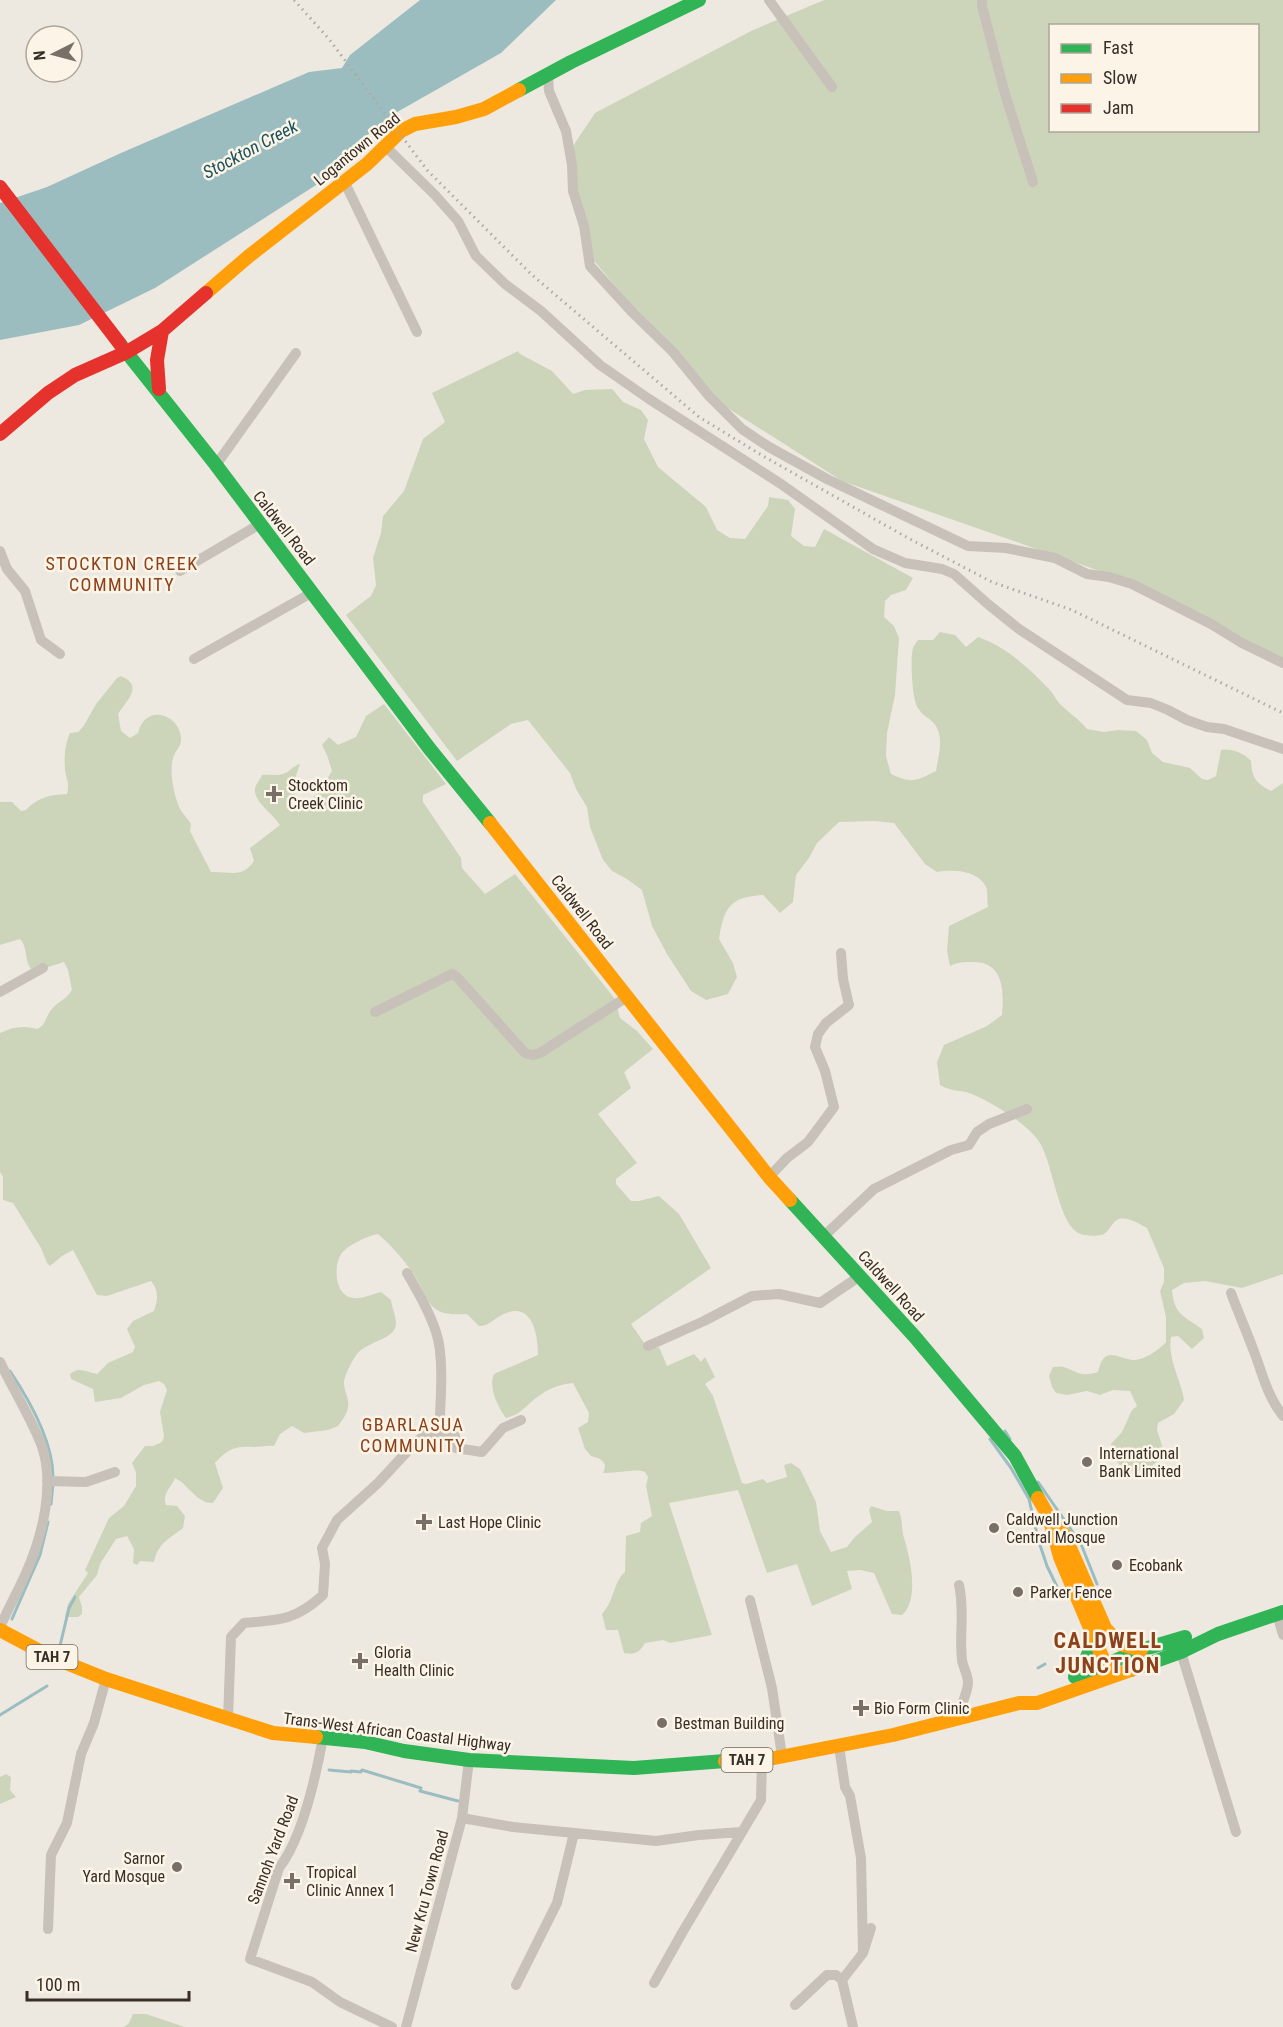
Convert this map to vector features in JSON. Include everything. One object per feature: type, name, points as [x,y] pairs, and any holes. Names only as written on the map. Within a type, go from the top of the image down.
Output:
[{"type":"main road","name":"Logantown Road","points":[[0,434],[48,393],[75,375],[127,352],[162,331],[249,256],[367,164],[402,131],[415,124],[484,110],[634,31],[699,0]]},
{"type":"main road","name":"Caldwell Road","points":[[3,191],[99,318],[216,465],[429,747],[769,1177],[915,1337],[1015,1456],[1049,1517],[1060,1557],[1098,1628],[1115,1668]]},
{"type":"main road","points":[[161,397],[155,368],[162,331]]},
{"type":"main road","name":"Trans-West African Coastal Highway","points":[[1018,1703],[1026,1695],[1044,1686],[1080,1675],[1180,1652],[1218,1634],[1280,1613]]},
{"type":"main road","name":"Trans-West African Coastal Highway","points":[[0,1628],[49,1656],[106,1679],[273,1733],[323,1737],[469,1760],[634,1768],[762,1760],[893,1736],[1018,1703],[1037,1703],[1115,1668],[1141,1650],[1195,1634],[1218,1634]]},
{"type":"main road","points":[[1080,1675],[1098,1628],[1120,1644],[1141,1650]]},
{"type":"street","points":[[769,0],[832,87]]},
{"type":"street","points":[[982,0],[1005,94],[1034,182]]},
{"type":"street","points":[[548,75],[549,91],[566,131],[572,165],[573,191],[584,226],[590,266],[633,314],[673,352],[709,396],[742,429],[769,447],[827,479],[968,546],[1006,548],[1055,558],[1087,574],[1109,577],[1132,584],[1283,663]]},
{"type":"street","points":[[385,146],[458,221],[476,256],[505,284],[541,311],[600,365],[676,417],[781,484],[873,549],[905,563],[942,568],[954,574],[1019,628],[1127,700],[1151,703],[1186,720],[1207,727],[1224,729],[1283,749]]},
{"type":"street","points":[[345,181],[417,332]]},
{"type":"street","points":[[216,465],[296,353]]},
{"type":"street","points":[[180,571],[260,524]]},
{"type":"street","points":[[0,551],[7,569],[25,591],[41,640],[60,654]]},
{"type":"street","points":[[194,659],[313,592]]},
{"type":"street","points":[[769,1177],[787,1158],[808,1142],[834,1107],[825,1071],[815,1047],[818,1034],[826,1023],[849,1005],[843,979],[841,953]]},
{"type":"street","points":[[0,992],[43,968]]},
{"type":"street","points":[[375,1012],[452,974],[457,976],[525,1053],[533,1055],[540,1053],[627,997]]},
{"type":"street","points":[[824,1236],[863,1198],[881,1185],[951,1150],[969,1145],[976,1132],[1027,1109]]},
{"type":"street","points":[[407,1273],[426,1307],[437,1334],[440,1360],[439,1435]]},
{"type":"street","points":[[648,1346],[752,1296],[779,1293],[820,1303],[860,1276]]},
{"type":"street","points":[[1231,1293],[1263,1381],[1272,1401],[1283,1416]]},
{"type":"street","points":[[0,1362],[41,1446],[47,1481],[42,1526],[26,1573],[0,1628]]},
{"type":"street","points":[[228,1719],[231,1637],[243,1623],[288,1618],[309,1608],[323,1595],[325,1564],[322,1548],[337,1520],[378,1483],[425,1435],[455,1436],[456,1448],[482,1452],[503,1428],[521,1420]]},
{"type":"street","points":[[47,1481],[86,1482],[115,1472]]},
{"type":"street","points":[[959,1585],[963,1607],[962,1658],[968,1684],[963,1695],[961,1710],[963,1718]]},
{"type":"street","points":[[750,1600],[772,1688],[782,1756]]},
{"type":"street","points":[[1280,1613],[1283,1635]]},
{"type":"street","points":[[1180,1652],[1236,1832]]},
{"type":"street","points":[[48,1929],[51,1855],[67,1823],[81,1754],[94,1723],[106,1679]]},
{"type":"street","name":"Sannoh Yard Road","points":[[323,1737],[316,1778],[288,1857],[279,1868],[250,1959],[312,1982],[340,2002],[392,2027]]},
{"type":"street","points":[[838,1746],[861,1858],[863,1953]]},
{"type":"street","name":"New Kru Town Road","points":[[406,2027],[462,1818],[469,1760]]},
{"type":"street","points":[[654,1983],[761,1800],[762,1760]]},
{"type":"street","points":[[462,1818],[513,1827],[656,1841],[741,1832]]},
{"type":"street","points":[[516,1985],[557,1903],[574,1833]]},
{"type":"street","points":[[842,1980],[863,1953],[871,1928]]},
{"type":"street","points":[[795,2005],[827,1975],[836,1975],[842,1980],[853,2027]]},
{"type":"green space","points":[[824,0],[1283,0],[1283,662],[1154,590],[842,481],[709,396],[589,255],[569,152],[595,113],[751,31]]},
{"type":"green space","points":[[518,351],[552,371],[573,394],[585,390],[612,389],[623,402],[641,410],[648,420],[644,439],[658,467],[706,507],[717,530],[730,538],[745,539],[768,506],[769,497],[788,500],[795,509],[791,536],[804,546],[815,547],[824,529],[913,578],[906,590],[891,595],[885,601],[884,617],[894,626],[899,638],[895,695],[887,733],[886,756],[891,774],[914,780],[936,771],[940,747],[939,733],[935,724],[921,712],[916,704],[912,660],[913,648],[918,640],[933,640],[940,632],[955,635],[966,647],[978,637],[998,646],[1033,673],[1060,704],[1087,729],[1104,732],[1136,731],[1147,740],[1152,753],[1163,762],[1190,768],[1202,779],[1208,780],[1216,776],[1221,750],[1233,750],[1251,761],[1254,776],[1266,788],[1271,791],[1283,783],[1283,1274],[1242,1288],[1205,1281],[1184,1283],[1172,1290],[1178,1310],[1185,1318],[1202,1329],[1204,1338],[1192,1349],[1178,1336],[1171,1337],[1171,1353],[1184,1400],[1174,1414],[1158,1423],[1157,1430],[1164,1452],[1150,1467],[1142,1471],[1126,1469],[1114,1456],[1111,1444],[1122,1432],[1132,1410],[1137,1406],[1130,1391],[1113,1390],[1100,1395],[1087,1391],[1067,1395],[1056,1393],[1049,1376],[1053,1367],[1060,1366],[1083,1374],[1098,1372],[1100,1364],[1107,1356],[1141,1359],[1166,1342],[1166,1317],[1160,1291],[1164,1282],[1164,1268],[1147,1228],[1121,1219],[1115,1221],[1106,1233],[1101,1235],[1091,1236],[1078,1233],[1065,1216],[1043,1149],[1032,1133],[1005,1112],[984,1100],[940,1085],[937,1062],[944,1045],[987,1026],[1002,1015],[1002,988],[996,972],[983,963],[964,962],[950,966],[947,951],[949,926],[988,907],[987,889],[982,881],[965,872],[937,872],[925,864],[894,823],[839,822],[817,843],[796,875],[793,902],[780,913],[763,895],[742,898],[730,906],[723,919],[719,939],[733,963],[737,977],[728,994],[706,1000],[691,991],[667,954],[652,926],[642,890],[612,871],[603,860],[590,827],[587,807],[570,773],[528,720],[511,724],[457,761],[346,615],[371,596],[376,585],[373,558],[381,533],[383,516],[404,491],[423,439],[445,422],[432,393]]},
{"type":"green space","points":[[121,676],[132,684],[133,689],[118,714],[121,731],[130,738],[138,733],[147,718],[154,715],[168,718],[179,729],[181,740],[172,764],[174,791],[180,809],[191,824],[190,831],[211,872],[235,873],[245,870],[254,861],[250,848],[280,825],[260,803],[255,793],[262,775],[283,774],[300,764],[292,787],[295,795],[306,804],[319,792],[332,771],[322,745],[329,737],[338,745],[356,737],[366,716],[384,704],[446,784],[423,795],[423,802],[461,858],[462,868],[485,894],[515,874],[615,999],[620,1018],[637,1031],[653,1049],[624,1072],[631,1088],[598,1114],[637,1163],[616,1179],[616,1184],[631,1201],[659,1196],[679,1214],[711,1268],[631,1324],[649,1350],[659,1347],[667,1366],[694,1354],[701,1362],[705,1357],[715,1377],[705,1384],[713,1396],[742,1483],[763,1479],[767,1483],[787,1477],[784,1465],[791,1463],[800,1469],[816,1502],[820,1531],[831,1552],[847,1547],[872,1522],[869,1510],[871,1506],[887,1511],[899,1511],[912,1578],[911,1599],[902,1615],[892,1614],[874,1573],[860,1570],[847,1571],[852,1589],[812,1606],[797,1564],[767,1573],[738,1490],[669,1503],[712,1635],[670,1643],[663,1640],[645,1643],[636,1652],[624,1653],[618,1630],[606,1630],[602,1614],[618,1581],[625,1572],[626,1536],[640,1532],[641,1523],[652,1516],[646,1486],[648,1477],[645,1472],[641,1471],[603,1473],[604,1463],[591,1456],[585,1449],[578,1428],[588,1422],[589,1413],[573,1383],[550,1389],[514,1416],[506,1418],[495,1397],[492,1379],[494,1374],[538,1355],[537,1338],[532,1322],[521,1312],[514,1311],[486,1325],[479,1326],[467,1314],[443,1313],[436,1309],[427,1299],[409,1268],[378,1234],[358,1241],[341,1254],[337,1266],[337,1280],[342,1292],[347,1296],[364,1297],[381,1292],[391,1300],[396,1323],[395,1329],[391,1334],[359,1352],[346,1373],[344,1387],[348,1408],[338,1426],[328,1430],[304,1433],[292,1426],[280,1434],[274,1446],[242,1447],[228,1451],[215,1463],[223,1488],[213,1503],[202,1500],[175,1478],[166,1494],[165,1501],[166,1505],[177,1506],[185,1516],[183,1528],[161,1546],[154,1562],[140,1561],[137,1565],[133,1563],[134,1549],[127,1536],[116,1539],[100,1564],[97,1575],[79,1597],[82,1614],[78,1617],[65,1617],[68,1604],[88,1573],[85,1570],[109,1518],[124,1506],[136,1486],[136,1472],[132,1463],[145,1446],[153,1446],[162,1442],[164,1436],[160,1412],[167,1390],[159,1381],[144,1385],[121,1398],[95,1402],[93,1389],[71,1379],[70,1374],[76,1370],[97,1374],[108,1363],[133,1352],[135,1347],[127,1329],[133,1321],[154,1311],[157,1292],[151,1281],[107,1296],[97,1295],[73,1250],[50,1266],[13,1203],[3,1200],[3,1177],[0,1172],[0,1033],[18,1027],[37,1029],[44,1023],[51,1010],[72,990],[64,962],[48,967],[40,965],[31,969],[20,939],[0,945],[0,802],[12,802],[21,811],[45,798],[67,794],[65,755],[70,733],[78,732],[83,727],[96,704]]},
{"type":"green space","points":[[6,1774],[11,1777],[10,1790],[16,1797],[0,1804],[0,1777]]},
{"type":"green space","points":[[133,2014],[146,2014],[185,2027],[124,2027],[129,2023]]},
{"type":"water","name":"Stockton Creek","points":[[420,0],[556,0],[501,53],[399,111],[366,136],[327,178],[155,288],[79,325],[0,340],[0,203],[47,187],[309,72],[342,68],[350,55]]},
{"type":"waterway","points":[[10,1371],[25,1395],[45,1436],[53,1477]]},
{"type":"waterway","points":[[1005,1431],[1010,1439]]},
{"type":"waterway","points":[[990,1439],[1011,1468],[1029,1499],[1038,1539],[1047,1566],[1061,1595]]},
{"type":"waterway","points":[[1038,1482],[1081,1544],[1097,1584]]},
{"type":"waterway","points":[[51,1504],[53,1484]]},
{"type":"waterway","points":[[12,1619],[40,1555],[48,1522]]},
{"type":"waterway","points":[[59,1650],[69,1608],[75,1597]]},
{"type":"waterway","points":[[1038,1668],[1045,1664]]},
{"type":"waterway","points":[[0,1715],[47,1686]]},
{"type":"waterway","points":[[329,1770],[351,1772],[362,1770],[421,1788],[420,1791],[458,1801]]},
{"type":"railway","points":[[294,0],[329,39],[427,170],[532,275],[699,417],[908,538],[992,582],[1072,610],[1283,713]]},
{"type":"traffic: fast","points":[[519,90],[699,0]]},
{"type":"traffic: fast","points":[[120,344],[216,465],[429,748],[490,823]]},
{"type":"traffic: fast","points":[[790,1200],[915,1337],[1015,1456],[1038,1498]]},
{"type":"traffic: fast","points":[[1131,1670],[1181,1652],[1218,1634],[1283,1612]]},
{"type":"traffic: fast","points":[[1080,1675],[1091,1647],[1092,1629]]},
{"type":"traffic: fast","points":[[1075,1677],[1141,1650],[1185,1637]]},
{"type":"traffic: fast","points":[[316,1737],[365,1742],[404,1751],[469,1760],[634,1768],[725,1761]]},
{"type":"traffic: slow","points":[[206,293],[249,256],[367,164],[401,131],[415,124],[456,117],[484,109],[519,90]]},
{"type":"traffic: slow","points":[[490,823],[769,1177],[790,1200]]},
{"type":"traffic: slow","points":[[1038,1498],[1049,1517],[1060,1557],[1109,1673]]},
{"type":"traffic: slow","points":[[1051,1519],[1064,1534],[1109,1637]]},
{"type":"traffic: slow","points":[[1104,1627],[1120,1644],[1141,1650]]},
{"type":"traffic: slow","points":[[0,1630],[49,1656],[106,1679],[273,1733],[316,1737]]},
{"type":"traffic: slow","points":[[725,1761],[764,1760],[893,1735],[1019,1703],[1037,1703],[1131,1670]]},
{"type":"traffic: jam","points":[[0,187],[120,344]]},
{"type":"traffic: jam","points":[[0,434],[48,393],[75,375],[127,352],[162,331],[206,293]]},
{"type":"traffic: jam","points":[[159,389],[157,360],[162,331]]},
{"type":"place","name":"Stocktom Creek Clinic","points":[[274,794]]},
{"type":"place","name":"International Bank Limited","points":[[1087,1462]]},
{"type":"place","name":"Last Hope Clinic","points":[[424,1522]]},
{"type":"place","name":"Caldwell Junction Central Mosque","points":[[994,1528]]},
{"type":"place","name":"Ecobank","points":[[1117,1565]]},
{"type":"place","name":"Parker Fence","points":[[1018,1592]]},
{"type":"place","name":"Gloria Health Clinic","points":[[360,1661]]},
{"type":"place","name":"Bio Form Clinic","points":[[861,1708]]},
{"type":"place","name":"Bestman Building","points":[[662,1723]]},
{"type":"place","name":"Sarnor Yard Mosque","points":[[177,1867]]},
{"type":"place","name":"Tropical Clinic Annex 1","points":[[292,1881]]},
{"type":"district","name":"STOCKTON CREEK COMMUNITY","points":[[122,573]]},
{"type":"district","name":"GBARLASUA COMMUNITY","points":[[413,1434]]},
{"type":"district","name":"CALDWELL JUNCTION","points":[[1108,1652]]}]
